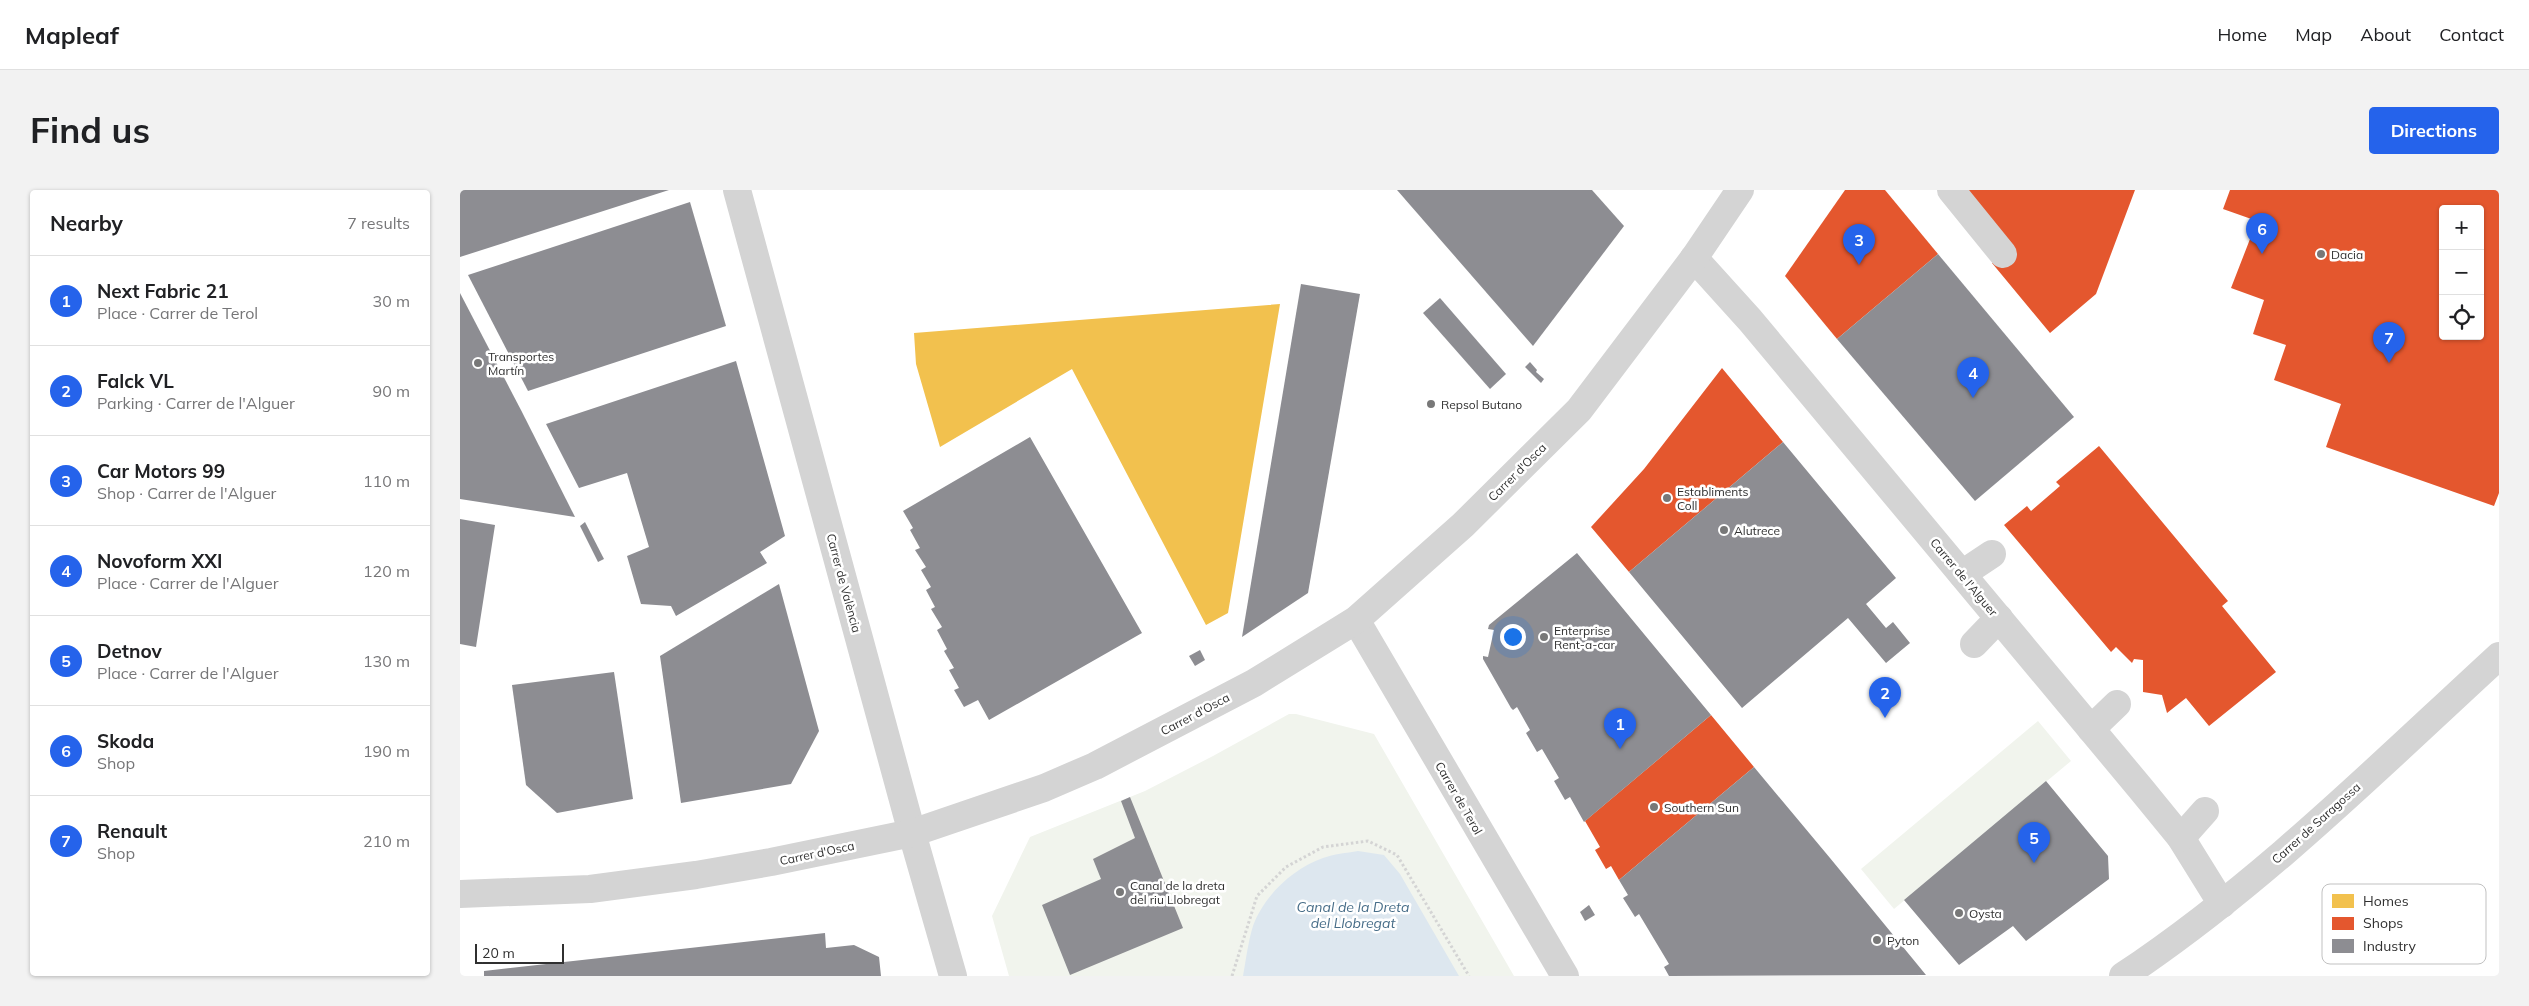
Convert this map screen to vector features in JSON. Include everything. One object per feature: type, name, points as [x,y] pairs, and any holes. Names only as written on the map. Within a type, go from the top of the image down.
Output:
[{"type":"street","name":"Carrer de València","points":[[737,190],[912,833],[953,976]]},
{"type":"street","name":"Carrer d'Osca","points":[[460,894],[590,889],[696,875],[771,862],[912,833],[1044,788],[1095,766],[1254,683],[1356,620],[1463,526],[1579,410],[1694,258],[1740,190]]},
{"type":"street","points":[[1951,190],[2003,254]]},
{"type":"street","name":"Carrer de l'Alguer","points":[[1694,258],[1750,320],[2181,838],[2222,904]]},
{"type":"street","points":[[1962,574],[1992,554]]},
{"type":"street","points":[[1974,644],[1999,618]]},
{"type":"street","name":"Carrer de Terol","points":[[1356,620],[1565,976]]},
{"type":"street","name":"Carrer de Saragossa","points":[[2123,976],[2222,904],[2294,844],[2499,656]]},
{"type":"street","points":[[2091,729],[2117,704]]},
{"type":"street","points":[[2181,838],[2205,811]]},
{"type":"path","points":[[1232,976],[1257,896],[1286,867],[1323,847],[1368,842],[1397,855],[1469,976]]},
{"type":"shaded area","points":[[1289,714],[1296,714],[1374,734],[1514,976],[1009,976],[992,916],[1030,837],[1145,791]]},
{"type":"shaded area","points":[[2038,721],[2071,761],[1894,909],[1861,869]]},
{"type":"water","name":"Canal de la Dreta del Llobregat","points":[[1358,851],[1384,855],[1400,874],[1459,976],[1243,976],[1253,926],[1264,904],[1280,885],[1301,869],[1323,858]]},
{"type":"building: Homes","points":[[1280,304],[1228,613],[1206,625],[1072,369],[940,447],[916,364],[914,333]]},
{"type":"building: Shops","points":[[1845,190],[1885,190],[1938,254],[1837,339],[1785,276]]},
{"type":"building: Shops","points":[[1961,190],[2135,190],[2096,294],[2050,333],[1992,263],[2010,249]]},
{"type":"building: Shops","points":[[2230,190],[2499,190],[2499,493],[2494,506],[2326,447],[2341,404],[2274,380],[2286,345],[2253,334],[2264,300],[2231,288],[2257,221],[2223,209]]},
{"type":"building: Shops","name":"Establiments Coll","points":[[1722,368],[1783,442],[1629,572],[1591,527],[1644,469]]},
{"type":"building: Shops","points":[[2099,446],[2228,601],[2222,606],[2276,672],[2209,726],[2186,698],[2167,713],[2162,695],[2143,692],[2143,660],[2134,659],[2132,663],[2116,647],[2111,652],[2004,525],[2027,506],[2031,511],[2060,486],[2056,482]]},
{"type":"building: Shops","name":"Southern Sun","points":[[1711,715],[1754,767],[1619,880],[1611,866],[1606,869],[1595,850],[1600,847],[1585,821]]},
{"type":"building: Industry","points":[[460,190],[669,190],[460,257]]},
{"type":"building: Industry","points":[[1397,190],[1592,190],[1624,226],[1533,346]]},
{"type":"building: Industry","points":[[690,202],[726,326],[528,391],[468,275]]},
{"type":"building: Industry","points":[[1938,254],[2074,417],[1975,501],[1837,339]]},
{"type":"building: Industry","points":[[1301,284],[1360,294],[1308,593],[1242,637]]},
{"type":"building: Industry","name":"Transportes Martín","points":[[460,293],[522,412],[575,517],[460,499]]},
{"type":"building: Industry","points":[[1440,298],[1506,374],[1490,389],[1423,313]]},
{"type":"building: Industry","points":[[736,361],[785,536],[760,552],[767,563],[676,616],[671,606],[641,604],[627,556],[649,547],[627,473],[579,488],[546,424]]},
{"type":"building: Industry","points":[[1530,362],[1537,370],[1536,372],[1544,379],[1541,383],[1525,367]]},
{"type":"building: Industry","points":[[1030,437],[1142,633],[989,720],[978,700],[964,707],[954,690],[959,688],[949,670],[954,668],[944,651],[947,649],[937,630],[942,627],[931,609],[935,607],[926,590],[931,587],[921,570],[926,567],[915,550],[920,548],[910,530],[913,528],[903,511]]},
{"type":"building: Industry","points":[[1783,442],[1896,578],[1866,604],[1886,628],[1893,622],[1910,643],[1886,663],[1848,618],[1742,708],[1629,572]]},
{"type":"building: Industry","points":[[460,519],[495,525],[476,647],[460,644]]},
{"type":"building: Industry","points":[[585,522],[604,559],[598,562],[580,526]]},
{"type":"building: Industry","points":[[1577,553],[1711,715],[1584,822],[1570,797],[1565,800],[1554,781],[1559,778],[1542,749],[1537,752],[1526,733],[1530,730],[1517,707],[1513,710],[1511,708],[1483,659],[1483,656],[1488,657],[1494,630],[1488,629],[1489,625]]},
{"type":"building: Industry","points":[[779,584],[819,731],[791,784],[681,803],[660,656]]},
{"type":"building: Industry","points":[[1200,650],[1205,660],[1195,666],[1189,656]]},
{"type":"building: Industry","points":[[614,672],[633,799],[557,813],[526,785],[512,685]]},
{"type":"building: Industry","points":[[1754,767],[1926,975],[1669,976],[1664,967],[1669,964],[1639,914],[1635,917],[1623,898],[1628,895],[1619,880]]},
{"type":"building: Industry","points":[[2046,781],[2108,856],[2109,879],[2026,941],[2013,926],[1959,965],[1904,900]]},
{"type":"building: Industry","name":"Canal de la dreta del riu Llobregat","points":[[1130,797],[1183,928],[1070,975],[1042,905],[1101,879],[1093,859],[1135,838],[1121,801]]},
{"type":"building: Industry","points":[[1589,905],[1595,915],[1585,921],[1580,912]]},
{"type":"building: Industry","points":[[825,933],[826,948],[854,945],[879,957],[881,976],[484,976],[484,971]]},
{"type":"place","name":"Skoda","points":[[2262,254]]},
{"type":"place","name":"Dacia","points":[[2321,254]]},
{"type":"place","name":"Car Motors 99","points":[[1859,265]]},
{"type":"place","name":"Transportes Martín","points":[[478,363]]},
{"type":"place","name":"Renault","points":[[2389,363]]},
{"type":"place","name":"Novoform XXI","points":[[1973,398]]},
{"type":"place","name":"Repsol Butano","points":[[1431,404]]},
{"type":"place","name":"Establiments Coll","points":[[1667,498]]},
{"type":"place","name":"Alutrece","points":[[1724,530]]},
{"type":"place","name":"Enterprise Rent-a-car","points":[[1544,637]]},
{"type":"place","name":"Falck VL","points":[[1885,718]]},
{"type":"place","name":"Next Fabric 21","points":[[1620,749]]},
{"type":"place","name":"Southern Sun","points":[[1654,807]]},
{"type":"place","name":"Detnov","points":[[2034,863]]},
{"type":"place","name":"Canal de la dreta del riu Llobregat","points":[[1120,892]]},
{"type":"place","name":"Oysta","points":[[1959,913]]},
{"type":"place","name":"Pyton","points":[[1877,940]]}]
